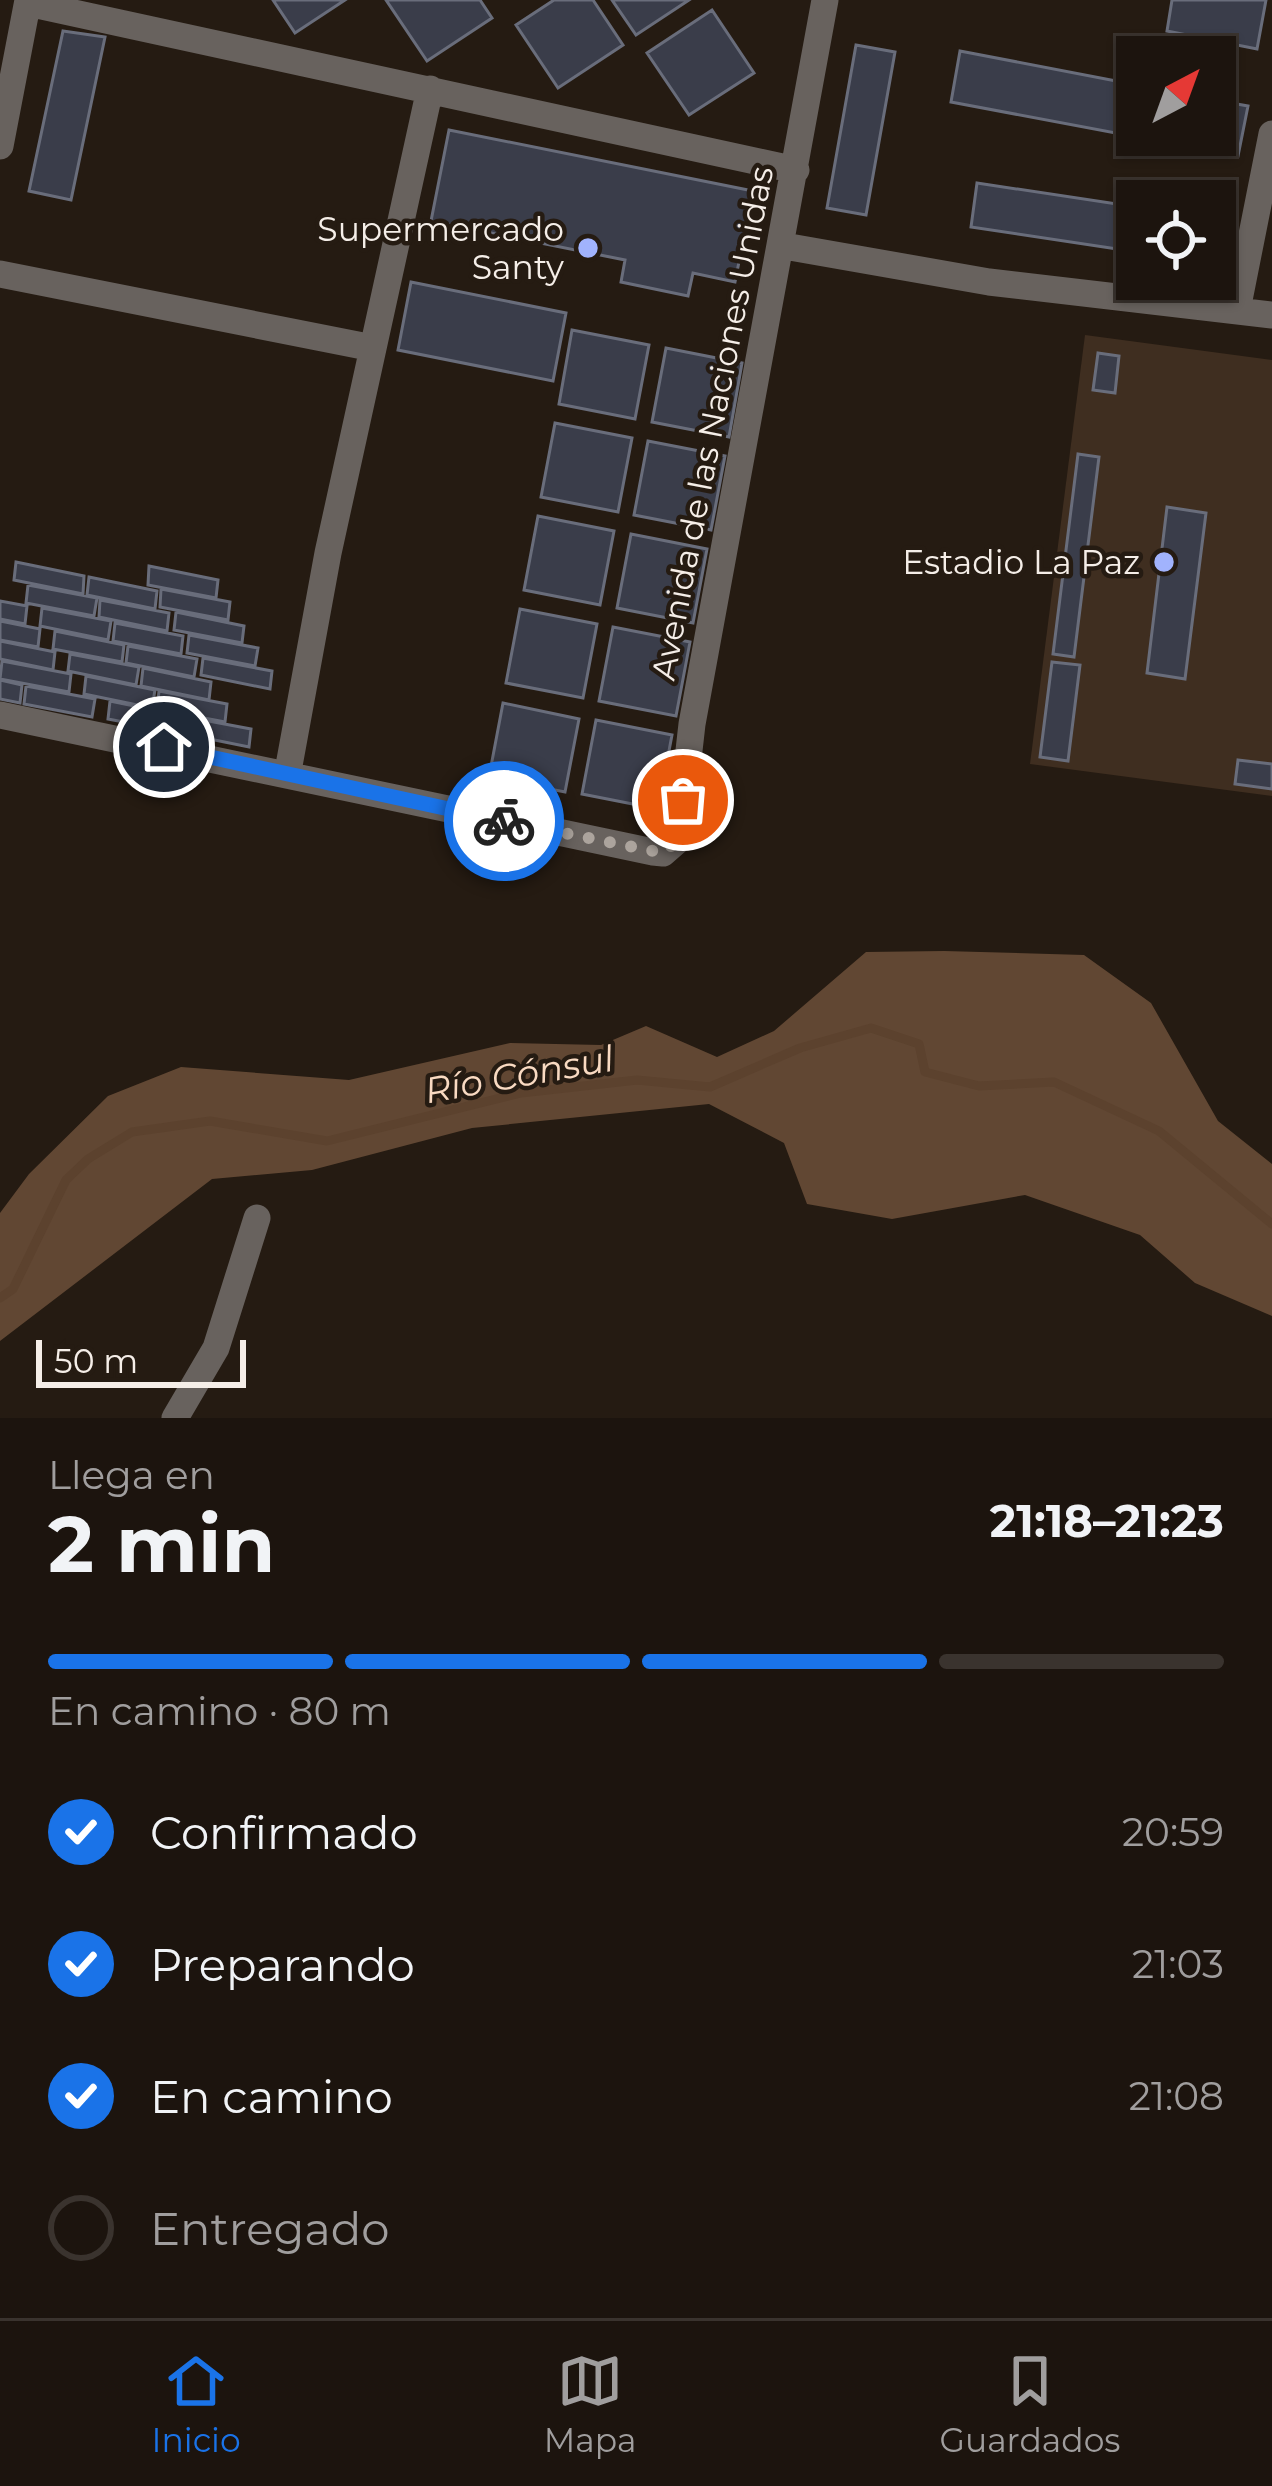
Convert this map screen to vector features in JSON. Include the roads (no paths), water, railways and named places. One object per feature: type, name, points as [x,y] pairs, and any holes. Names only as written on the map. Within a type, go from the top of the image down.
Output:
[{"type":"street","name":"Avenida de las Naciones Unidas","points":[[288,771],[663,853],[679,839],[692,724],[784,246],[825,0]]},
{"type":"street","points":[[0,146],[28,1],[796,170]]},
{"type":"street","points":[[0,715],[288,771],[430,89]]},
{"type":"street","points":[[1238,310],[1272,134]]},
{"type":"street","points":[[784,246],[989,283],[1272,315]]},
{"type":"street","points":[[0,274],[373,348]]},
{"type":"street","points":[[175,1418],[216,1348],[257,1218]]},
{"type":"waterway","name":"Río Cónsul","points":[[0,1298],[13,1289],[66,1180],[88,1159],[132,1132],[210,1121],[327,1141],[521,1093],[637,1080],[710,1087],[800,1048],[871,1028],[919,1044],[925,1072],[979,1086],[1054,1082],[1159,1131],[1272,1224]]},
{"type":"place","name":"Supermercado Santy","points":[[588,248]]},
{"type":"place","name":"Estadio La Paz","points":[[1164,562]]}]
